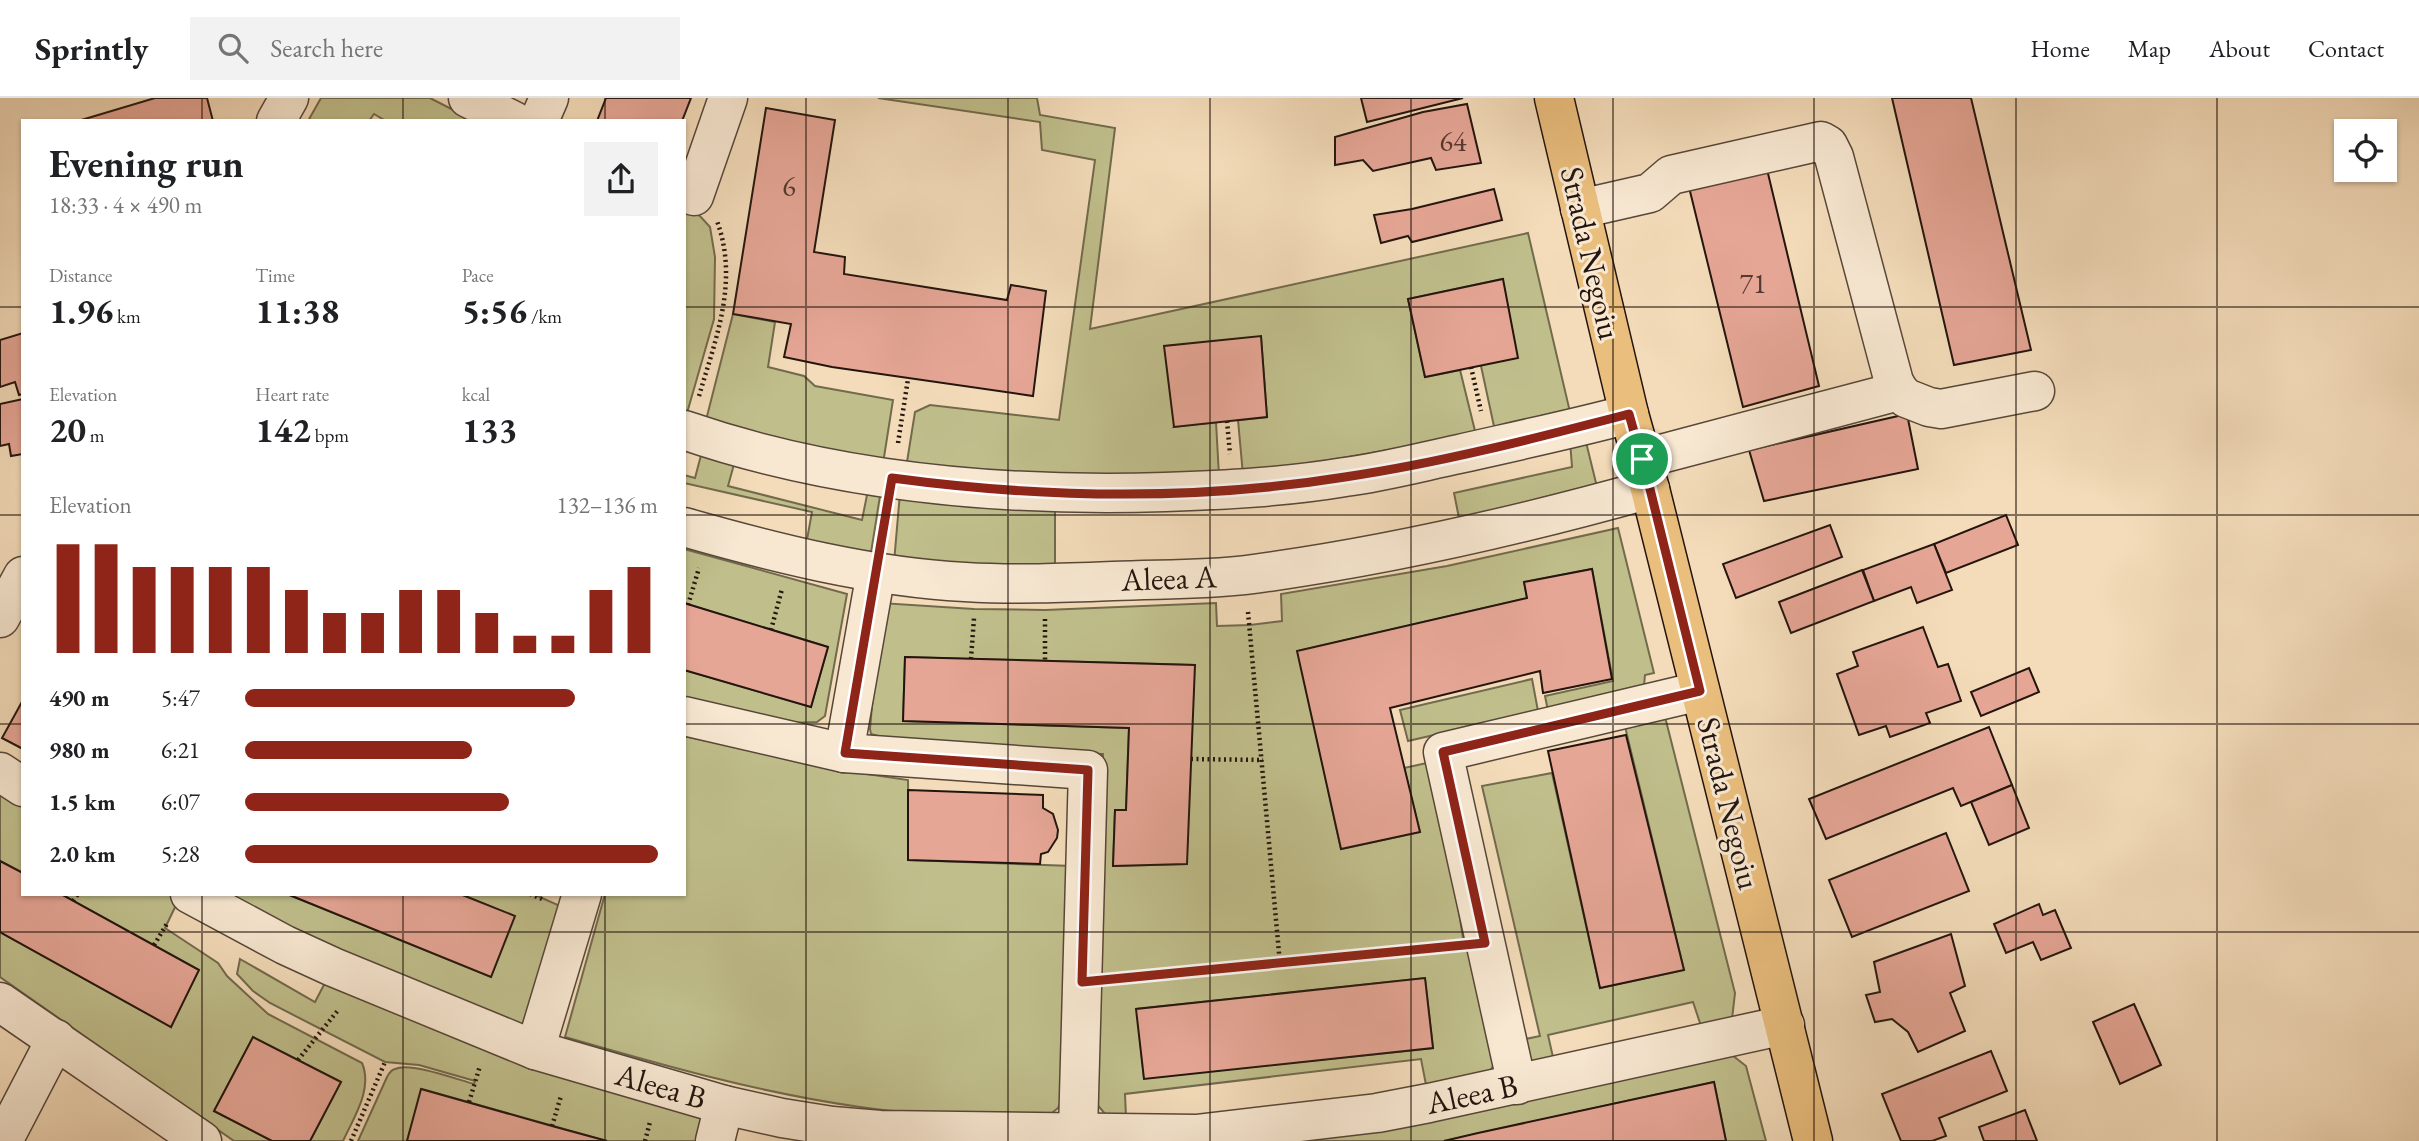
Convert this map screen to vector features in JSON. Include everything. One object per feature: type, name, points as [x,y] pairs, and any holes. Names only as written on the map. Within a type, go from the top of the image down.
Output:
[{"type":"main road","name":"Strada Negoiu","points":[[1555,98],[1629,414],[1813,1141]]},
{"type":"street","points":[[277,119],[289,98]]},
{"type":"street","points":[[468,98],[510,119]]},
{"type":"street","points":[[540,119],[550,98]]},
{"type":"street","points":[[689,194],[728,98]]},
{"type":"street","points":[[1580,209],[1650,193],[1671,175],[1821,141],[1828,145],[1834,157],[1894,382],[1899,391],[1916,402],[1941,408],[2035,391]]},
{"type":"street","name":"Aleea A","points":[[686,528],[876,572],[965,582],[1015,584],[1244,575],[1462,537],[1552,516],[1646,474],[1899,391]]},
{"type":"street","points":[[687,431],[809,464],[892,478],[975,488],[1055,493],[1162,492],[1280,485],[1347,477],[1569,430],[1629,414]]},
{"type":"street","points":[[845,753],[876,572]]},
{"type":"street","points":[[0,618],[21,580]]},
{"type":"street","points":[[1517,1085],[1443,752],[1700,691]]},
{"type":"street","points":[[686,716],[845,753],[1088,770],[1078,1132]]},
{"type":"street","points":[[0,772],[21,786]]},
{"type":"street","points":[[535,1050],[581,896]]},
{"type":"street","name":"Aleea B","points":[[180,906],[285,944],[360,979],[535,1050],[724,1105],[879,1135],[1078,1132],[1196,1138],[1377,1113],[1517,1085],[1785,1025]]},
{"type":"street","points":[[0,1002],[202,1141]]},
{"type":"street","points":[[3,1141],[56,1039]]},
{"type":"street","points":[[715,1141],[724,1105]]},
{"type":"path","points":[[687,431],[723,312],[727,278],[727,252],[713,209],[689,194]]},
{"type":"path","points":[[876,572],[908,379]]},
{"type":"path","points":[[1244,575],[1280,964]]},
{"type":"path","points":[[1191,759],[1263,760]]},
{"type":"path","points":[[74,901],[77,896]]},
{"type":"path","points":[[154,945],[180,906]]},
{"type":"path","points":[[1082,982],[1485,943]]},
{"type":"path","points":[[298,1060],[323,1031],[360,979]]},
{"type":"path","points":[[351,1141],[385,1062]]},
{"type":"shaded area","points":[[321,98],[430,98],[471,119],[383,119],[374,114],[370,119],[309,119]]},
{"type":"shaded area","points":[[878,98],[1037,98],[1040,115],[1115,128],[1090,329],[1528,233],[1570,412],[1495,431],[1481,366],[1502,279],[1408,299],[1425,377],[1460,370],[1476,435],[1243,475],[1238,420],[1267,417],[1261,337],[1174,427],[1216,422],[1219,476],[1070,481],[906,468],[915,412],[930,405],[1059,420],[1095,160],[1042,150],[1040,122]]},
{"type":"shaded area","points":[[686,210],[700,216],[710,227],[715,257],[714,319],[686,417]]},
{"type":"shaded area","points":[[733,314],[775,322],[768,367],[804,376],[815,386],[893,400],[882,470],[704,428]]},
{"type":"shaded area","points":[[1585,438],[1597,487],[1461,528],[1454,493],[1572,467],[1570,441]]},
{"type":"shaded area","points":[[705,440],[738,450],[728,486],[862,520],[871,475],[883,477],[870,559],[806,545],[812,512],[686,483],[686,476],[695,478]]},
{"type":"shaded area","points":[[900,493],[1055,502],[1055,583],[893,574]]},
{"type":"shaded area","points":[[1618,528],[1654,673],[1645,675],[1644,686],[1549,716],[1545,696],[1613,681],[1592,569],[1524,582],[1527,598],[1298,651],[1341,849],[1420,832],[1404,768],[1436,761],[1464,945],[1471,957],[1496,1061],[1489,1073],[1427,1090],[1421,1059],[1125,1094],[1126,1117],[1111,1121],[1095,1102],[1103,754],[936,752],[871,734],[881,603],[1045,610],[1216,603],[1217,626],[1250,625],[1282,621],[1281,594],[1447,566]],"holes":[[[905,657],[1194,665],[1186,864],[1113,866],[1115,810],[1126,810],[1129,728],[903,721]],[[1425,978],[1433,1048],[1144,1078],[1137,1009]]]},
{"type":"shaded area","points":[[686,550],[847,594],[825,716],[817,722],[787,723],[686,699],[686,671],[811,707],[828,647],[686,604]]},
{"type":"shaded area","points":[[1532,679],[1538,711],[1408,741],[1400,710]]},
{"type":"shaded area","points":[[1661,701],[1735,993],[1732,1019],[1702,1029],[1693,1002],[1548,1035],[1555,1066],[1529,1063],[1507,1043],[1540,1036],[1482,786],[1552,773],[1600,988],[1684,970],[1621,710]]},
{"type":"shaded area","points":[[686,736],[853,772],[908,780],[909,860],[1072,866],[1064,1095],[1058,1108],[1046,1118],[929,1114],[823,1101],[675,1068],[565,1037],[604,896],[686,896]]},
{"type":"shaded area","points":[[0,780],[21,794],[21,872],[0,861]]},
{"type":"shaded area","points":[[65,896],[180,897],[165,928],[218,963],[227,976],[268,1014],[362,1063],[365,1073],[364,1093],[343,1141],[310,1141],[341,1082],[253,1037],[214,1111],[272,1141],[234,1141],[0,977],[0,932],[171,1027],[198,970]]},
{"type":"shaded area","points":[[211,896],[292,896],[491,977],[514,916],[465,896],[538,896],[567,909],[524,1030]]},
{"type":"shaded area","points":[[240,959],[315,1002],[327,979],[699,1114],[707,1125],[703,1141],[607,1141],[422,1089],[407,1141],[358,1141],[387,1077],[394,1069],[412,1068],[474,1084],[475,1081],[419,1065],[385,1062],[270,1003],[253,991],[237,974]]},
{"type":"shaded area","points":[[1732,1055],[1746,1066],[1766,1141],[1726,1141],[1714,1082],[1444,1141],[1276,1141]]},
{"type":"building","points":[[155,98],[207,98],[212,119],[85,119]]},
{"type":"building","points":[[606,98],[691,98],[683,119],[598,119]]},
{"type":"building","points":[[1361,98],[1463,98],[1367,122]]},
{"type":"building","points":[[1892,98],[1971,98],[2031,350],[1954,365]]},
{"type":"building","points":[[1467,104],[1481,163],[1436,170],[1431,158],[1373,171],[1363,160],[1335,165],[1335,137],[1423,112]]},
{"type":"building","points":[[766,108],[835,120],[814,252],[845,257],[844,274],[1007,300],[1011,285],[1046,291],[1033,396],[832,367],[784,357],[791,324],[733,314]]},
{"type":"building","points":[[1765,161],[1819,386],[1743,407],[1687,179]]},
{"type":"building","points":[[1494,189],[1502,220],[1412,242],[1408,236],[1381,243],[1374,215],[1412,209]]},
{"type":"building","points":[[1503,279],[1518,358],[1425,377],[1408,299]]},
{"type":"building","points":[[21,334],[21,394],[15,382],[0,387],[0,340]]},
{"type":"building","points":[[1261,336],[1267,417],[1174,427],[1164,346]]},
{"type":"building","points":[[21,399],[21,454],[11,456],[9,444],[0,446],[0,404]]},
{"type":"building","points":[[1907,414],[1918,469],[1764,501],[1749,450]]},
{"type":"building","points":[[2006,515],[2018,545],[1946,573],[1934,544]]},
{"type":"building","points":[[1830,525],[1842,557],[1736,598],[1723,564]]},
{"type":"building","points":[[1934,544],[1952,590],[1917,603],[1911,587],[1874,601],[1863,570]]},
{"type":"building","points":[[1592,569],[1612,679],[1543,693],[1540,671],[1390,708],[1420,832],[1341,849],[1297,651],[1527,598],[1524,582]]},
{"type":"building","points":[[1862,570],[1874,601],[1791,633],[1779,602]]},
{"type":"building","points":[[686,604],[828,647],[811,707],[686,671]]},
{"type":"building","points":[[1923,627],[1938,667],[1948,664],[1961,701],[1926,713],[1930,723],[1890,737],[1886,726],[1859,735],[1837,674],[1858,666],[1853,652]]},
{"type":"building","points":[[905,657],[1195,665],[1187,864],[1113,866],[1115,810],[1126,810],[1129,728],[903,721]]},
{"type":"building","points":[[2029,668],[2039,692],[1981,716],[1971,692]]},
{"type":"building","points":[[21,704],[21,748],[2,738]]},
{"type":"building","points":[[1989,727],[2012,785],[1961,806],[1953,788],[1826,839],[1809,799]]},
{"type":"building","points":[[1626,735],[1684,970],[1600,988],[1548,751]]},
{"type":"building","points":[[2012,785],[2029,828],[1989,845],[1971,802]]},
{"type":"building","points":[[908,790],[1043,795],[1043,808],[1053,814],[1058,830],[1057,838],[1048,852],[1041,854],[1040,864],[908,860]]},
{"type":"building","points":[[1946,833],[1969,891],[1852,937],[1829,880]]},
{"type":"building","points":[[0,861],[21,872],[21,896],[65,896],[199,970],[171,1027],[0,932]]},
{"type":"building","points":[[292,896],[465,896],[515,916],[491,977]]},
{"type":"building","points":[[2039,904],[2043,915],[2055,910],[2071,948],[2041,960],[2033,942],[2006,953],[1994,924]]},
{"type":"building","points":[[1951,934],[1965,986],[1950,993],[1965,1031],[1918,1052],[1908,1032],[1892,1019],[1875,1022],[1866,995],[1880,992],[1874,962]]},
{"type":"building","points":[[1425,978],[1433,1048],[1144,1079],[1136,1009]]},
{"type":"building","points":[[2134,1004],[2161,1065],[2120,1084],[2093,1022]]},
{"type":"building","points":[[253,1037],[341,1082],[310,1141],[272,1141],[214,1111]]},
{"type":"building","points":[[1991,1051],[2007,1091],[1939,1118],[1946,1136],[1932,1141],[1901,1141],[1882,1094]]},
{"type":"building","points":[[1714,1082],[1726,1141],[1444,1141],[1478,1133]]},
{"type":"building","points":[[421,1089],[552,1126],[607,1141],[407,1141]]},
{"type":"building","points":[[2025,1110],[2037,1141],[1984,1141],[1979,1127]]},
{"type":"route","points":[[1629,414],[1642,459],[1700,691],[1443,752],[1485,943],[1082,982],[1088,770],[845,753],[892,478],[951,486],[1055,493],[1176,492],[1292,484],[1408,465],[1629,414]]}]
